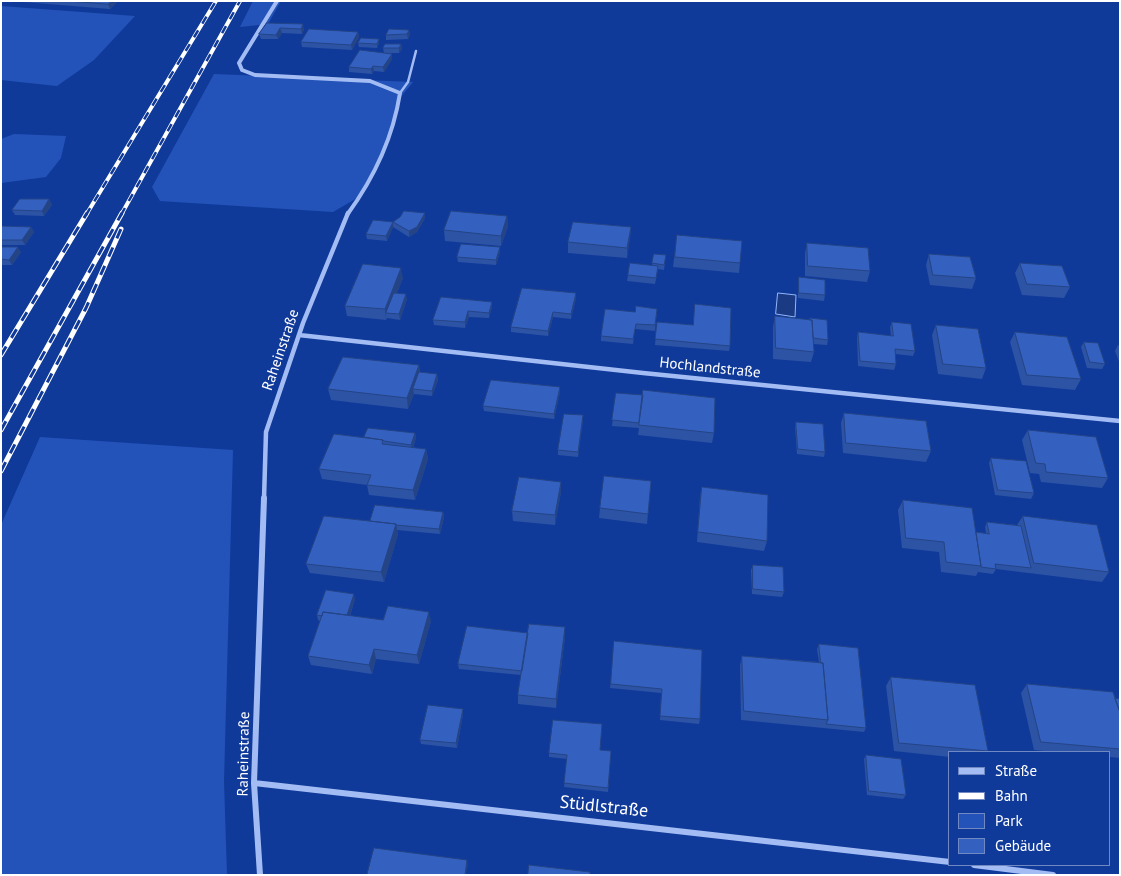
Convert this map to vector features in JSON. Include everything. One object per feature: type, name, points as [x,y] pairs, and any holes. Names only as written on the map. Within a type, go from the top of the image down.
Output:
[{"type":"street","points":[[277,1],[239,63],[242,70],[255,75],[370,81],[400,93]]},
{"type":"street","name":"Raheinstraße","points":[[260,875],[254,783],[266,432],[298,335],[344,218],[354,206],[383,153],[398,114],[400,93]]},
{"type":"street","name":"Hochlandstraße","points":[[298,335],[652,374],[1120,421]]},
{"type":"street","name":"Stüdlstraße","points":[[254,783],[948,862]]},
{"type":"street","points":[[982,866],[1053,875]]},
{"type":"lane","points":[[400,93],[408,82],[416,51]]},
{"type":"green space","points":[[253,1],[281,1],[268,24],[240,27]]},
{"type":"green space","points":[[1,6],[135,16],[94,60],[57,86],[1,80]]},
{"type":"green space","points":[[214,74],[413,82],[400,98],[385,152],[357,198],[333,212],[160,201],[152,187]]},
{"type":"green space","points":[[14,134],[66,136],[61,158],[46,177],[1,183],[1,139]]},
{"type":"green space","points":[[40,437],[233,450],[224,781],[227,875],[1,875],[1,525]]},
{"type":"shaded area","points":[[778,293],[796,295],[795,317],[776,314]]},
{"type":"building","points":[[69,1],[112,1],[108,4]]},
{"type":"building","points":[[267,23],[303,24],[301,29],[280,28],[276,35],[259,34]]},
{"type":"building","points":[[309,29],[358,32],[351,45],[301,42]]},
{"type":"building","points":[[389,29],[409,30],[407,34],[386,35]]},
{"type":"building","points":[[361,38],[379,39],[377,44],[358,43]]},
{"type":"building","points":[[385,44],[401,44],[399,48],[383,48]]},
{"type":"building","points":[[360,50],[392,54],[383,67],[373,66],[371,69],[349,67]]},
{"type":"building","points":[[20,199],[49,199],[42,211],[12,210]]},
{"type":"building","points":[[404,211],[425,213],[417,227],[409,231],[393,222]]},
{"type":"building","points":[[451,211],[507,216],[501,236],[444,230]]},
{"type":"building","points":[[373,220],[393,222],[386,236],[366,234]]},
{"type":"building","points":[[573,222],[631,227],[627,248],[568,242]]},
{"type":"building","points":[[1,226],[31,227],[22,240],[1,240]]},
{"type":"building","points":[[677,235],[742,241],[740,263],[675,257]]},
{"type":"building","points":[[807,243],[868,248],[870,271],[808,266]]},
{"type":"building","points":[[461,244],[500,247],[496,260],[457,257]]},
{"type":"building","points":[[1,247],[18,247],[9,260],[1,259]]},
{"type":"building","points":[[654,254],[666,255],[664,265],[652,263]]},
{"type":"building","points":[[929,254],[970,257],[976,278],[933,275]]},
{"type":"building","points":[[630,263],[658,266],[656,278],[628,275]]},
{"type":"building","points":[[1020,263],[1062,266],[1070,287],[1027,284]]},
{"type":"building","points":[[363,264],[401,268],[385,309],[345,306]]},
{"type":"building","points":[[799,277],[825,280],[825,295],[799,293]]},
{"type":"building","points":[[522,288],[576,293],[571,314],[553,312],[548,331],[511,327]]},
{"type":"building","points":[[394,293],[406,294],[399,314],[386,313]]},
{"type":"building","points":[[441,297],[492,302],[489,313],[468,311],[465,322],[433,320]]},
{"type":"building","points":[[695,304],[731,308],[730,346],[655,339],[657,322],[693,325]]},
{"type":"building","points":[[636,306],[657,309],[655,325],[636,324],[633,339],[601,336],[605,309],[635,312]]},
{"type":"building","points":[[775,316],[812,320],[814,352],[776,348]]},
{"type":"building","points":[[810,318],[827,320],[828,340],[813,338],[812,320]]},
{"type":"building","points":[[892,322],[911,324],[915,351],[895,349],[896,364],[860,361],[858,332],[893,336]]},
{"type":"building","points":[[936,325],[978,329],[986,368],[943,364]]},
{"type":"building","points":[[1015,332],[1067,337],[1081,379],[1027,375]]},
{"type":"building","points":[[1084,342],[1098,343],[1105,364],[1090,362]]},
{"type":"building","points":[[343,357],[419,365],[407,398],[328,389]]},
{"type":"building","points":[[419,372],[437,374],[432,391],[413,389]]},
{"type":"building","points":[[491,380],[560,387],[554,414],[483,406]]},
{"type":"building","points":[[643,390],[715,398],[714,433],[639,425]]},
{"type":"building","points":[[616,393],[643,395],[639,423],[612,420]]},
{"type":"building","points":[[844,413],[926,421],[931,451],[846,443]]},
{"type":"building","points":[[564,414],[583,415],[578,452],[558,450]]},
{"type":"building","points":[[796,422],[823,424],[825,452],[798,449]]},
{"type":"building","points":[[368,428],[415,433],[411,445],[364,437]]},
{"type":"building","points":[[1028,430],[1096,437],[1108,478],[1046,472],[1045,464],[1036,463]]},
{"type":"building","points":[[334,434],[383,440],[382,444],[426,449],[413,490],[367,485],[371,475],[319,469]]},
{"type":"building","points":[[991,458],[1026,461],[1034,493],[998,490]]},
{"type":"building","points":[[604,476],[651,481],[648,514],[600,508]]},
{"type":"building","points":[[519,477],[561,482],[555,515],[512,511]]},
{"type":"building","points":[[702,487],[768,495],[767,541],[698,532]]},
{"type":"building","points":[[903,500],[972,508],[981,566],[946,562],[944,542],[906,538]]},
{"type":"building","points":[[375,505],[443,512],[439,529],[396,525],[370,521]]},
{"type":"building","points":[[324,516],[396,524],[381,572],[306,564]]},
{"type":"building","points":[[1023,516],[1097,525],[1109,572],[1034,563]]},
{"type":"building","points":[[987,522],[1021,526],[1031,568],[995,564],[996,569],[981,567],[976,532],[989,534]]},
{"type":"building","points":[[753,565],[783,567],[784,592],[753,589]]},
{"type":"building","points":[[326,590],[354,594],[347,615],[323,612],[322,616],[317,615]]},
{"type":"building","points":[[388,606],[429,612],[417,655],[374,649],[369,665],[308,656],[323,612],[383,620]]},
{"type":"building","points":[[529,624],[565,627],[556,699],[518,695]]},
{"type":"building","points":[[467,626],[528,633],[522,671],[458,664]]},
{"type":"building","points":[[614,641],[702,650],[700,719],[660,716],[662,689],[611,684]]},
{"type":"building","points":[[819,644],[858,648],[866,728],[826,724],[828,720],[823,663],[821,663]]},
{"type":"building","points":[[742,656],[823,663],[828,720],[744,711]]},
{"type":"building","points":[[891,677],[975,685],[988,751],[899,743]]},
{"type":"building","points":[[1027,684],[1113,692],[1120,712],[1120,749],[1041,742]]},
{"type":"building","points":[[1115,698],[1120,699],[1120,712]]},
{"type":"building","points":[[428,705],[463,709],[456,743],[420,740]]},
{"type":"building","points":[[553,720],[602,724],[600,750],[611,751],[608,788],[564,783],[567,755],[549,753]]},
{"type":"building","points":[[866,755],[901,759],[906,795],[869,791]]},
{"type":"building","points":[[374,848],[467,860],[465,875],[367,875]]},
{"type":"building","points":[[529,865],[590,872],[590,875],[528,875]]},
{"type":"railway","points":[[86,215],[216,1]]},
{"type":"railway","points":[[121,215],[240,1]]},
{"type":"railway","points":[[1,355],[87,213]]},
{"type":"railway","points":[[1,430],[122,213]]},
{"type":"railway","points":[[1,471],[86,308],[121,229]]}]
